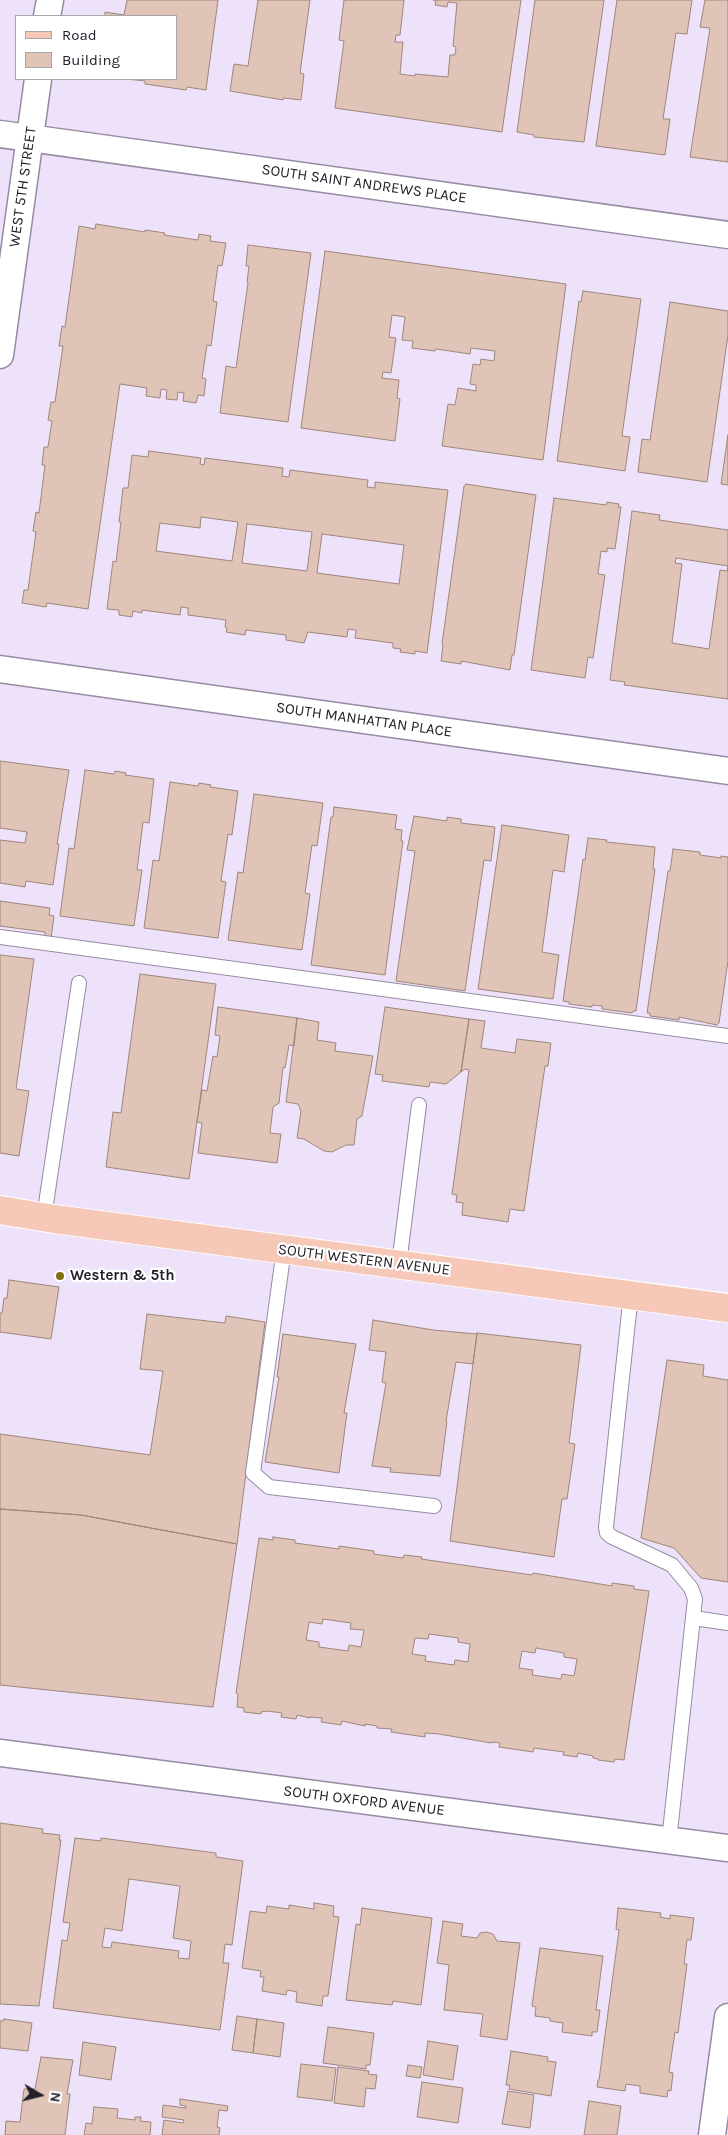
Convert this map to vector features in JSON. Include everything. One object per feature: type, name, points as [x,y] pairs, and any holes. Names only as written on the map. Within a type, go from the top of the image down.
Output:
[{"type":"main road","name":"SOUTH WESTERN AVENUE","points":[[0,1210],[728,1308]]},
{"type":"street","points":[[47,15],[50,0]]},
{"type":"street","name":"WEST 5TH STREET","points":[[0,355],[38,80]]},
{"type":"street","name":"SOUTH SAINT ANDREWS PLACE","points":[[0,134],[728,235]]},
{"type":"street","name":"SOUTH MANHATTAN PLACE","points":[[0,669],[728,771]]},
{"type":"street","name":"SOUTH OXFORD AVENUE","points":[[0,1753],[728,1848]]},
{"type":"street","points":[[712,2135],[728,2017]]},
{"type":"lane","points":[[0,937],[728,1036]]},
{"type":"lane","points":[[44,1217],[79,984]]},
{"type":"lane","points":[[399,1264],[419,1105]]},
{"type":"lane","points":[[284,1249],[253,1473],[269,1487],[434,1506]]},
{"type":"lane","points":[[631,1294],[606,1528],[612,1537],[672,1565],[694,1592],[695,1599],[669,1841]]},
{"type":"lane","points":[[694,1618],[728,1623]]},
{"type":"building","points":[[127,0],[218,0],[206,90],[187,87],[186,90],[145,84],[145,81],[136,80],[178,80],[178,15],[124,15]]},
{"type":"building","points":[[258,0],[310,0],[300,73],[304,74],[301,100],[283,98],[283,100],[230,91],[234,64],[248,66]]},
{"type":"building","points":[[344,0],[404,0],[400,35],[396,35],[395,42],[403,42],[400,74],[448,77],[450,55],[455,55],[456,47],[453,46],[457,3],[448,2],[447,7],[435,5],[436,0],[521,0],[502,132],[335,108],[344,41],[339,40]]},
{"type":"building","points":[[535,0],[604,0],[584,142],[534,137],[534,135],[517,132]]},
{"type":"building","points":[[617,0],[692,0],[687,34],[676,33],[663,119],[670,119],[665,155],[596,146]]},
{"type":"building","points":[[705,0],[728,0],[728,162],[690,157],[710,28],[700,27]]},
{"type":"building","points":[[105,12],[124,15],[105,15]]},
{"type":"building","points":[[96,224],[145,232],[145,230],[165,233],[164,235],[198,240],[199,234],[211,236],[210,241],[226,243],[222,266],[218,265],[213,301],[217,302],[211,346],[207,345],[202,378],[206,379],[204,396],[198,395],[196,403],[183,401],[184,393],[178,392],[177,400],[166,399],[167,390],[161,389],[160,398],[146,396],[147,388],[120,384],[88,609],[47,603],[46,607],[22,603],[24,590],[28,590],[36,532],[33,531],[36,512],[39,513],[45,465],[42,465],[44,447],[48,447],[52,421],[48,420],[51,402],[55,402],[63,346],[59,346],[62,326],[65,327],[79,226],[95,229]]},
{"type":"building","points":[[248,245],[311,253],[288,422],[220,413],[226,366],[236,368],[248,283],[249,266],[246,266]]},
{"type":"building","points":[[325,251],[566,284],[543,460],[442,446],[448,404],[455,405],[458,388],[476,391],[476,385],[470,384],[473,364],[480,365],[481,359],[494,361],[495,351],[471,348],[470,354],[412,348],[413,341],[402,340],[405,317],[392,315],[389,337],[396,338],[391,373],[383,372],[382,378],[399,380],[397,398],[400,399],[395,441],[301,428]]},
{"type":"building","points":[[583,291],[641,299],[622,436],[630,437],[625,471],[557,461],[579,301],[581,302]]},
{"type":"building","points":[[670,302],[728,311],[728,335],[707,482],[638,472],[642,439],[650,440]]},
{"type":"building","points":[[728,435],[728,485],[721,484]]},
{"type":"building","points":[[149,451],[201,458],[200,464],[204,465],[205,458],[283,468],[282,476],[289,477],[290,470],[368,480],[367,487],[375,488],[375,482],[448,490],[427,653],[415,651],[415,654],[400,652],[401,649],[393,648],[393,643],[355,638],[356,630],[348,629],[347,637],[308,632],[304,643],[286,640],[286,635],[246,630],[245,635],[226,632],[226,620],[188,615],[188,608],[181,607],[180,615],[142,610],[142,613],[133,611],[132,617],[119,615],[119,610],[107,609],[113,561],[116,562],[123,488],[128,488],[132,455],[148,457]],"holes":[[[201,517],[238,522],[232,561],[156,551],[160,523],[200,528]],[[247,524],[312,532],[307,571],[242,563]],[[322,534],[404,545],[399,584],[317,573]]]},
{"type":"building","points":[[466,484],[536,495],[514,655],[512,655],[510,670],[461,661],[461,664],[441,661],[464,486]]},
{"type":"building","points":[[554,498],[606,505],[607,502],[619,504],[618,507],[621,507],[615,549],[607,548],[607,552],[601,551],[598,574],[605,575],[593,658],[588,657],[585,678],[531,670]]},
{"type":"building","points":[[632,511],[660,515],[659,520],[728,530],[728,566],[728,699],[624,685],[625,682],[610,680]],"holes":[[[676,558],[728,566],[727,571],[720,570],[709,649],[672,643],[682,564],[675,563]]]},
{"type":"building","points":[[0,761],[69,770],[57,844],[59,844],[53,885],[26,881],[25,887],[0,883],[0,840],[25,843],[27,832],[0,828]]},
{"type":"building","points":[[85,770],[114,774],[115,771],[126,773],[125,775],[154,779],[149,823],[143,822],[137,870],[142,870],[134,926],[60,916],[69,848],[74,849]]},
{"type":"building","points":[[170,782],[198,786],[199,783],[211,785],[210,787],[238,791],[232,835],[228,834],[221,881],[226,882],[218,938],[144,928],[153,860],[159,861]]},
{"type":"building","points":[[254,794],[323,803],[317,846],[312,845],[305,893],[310,894],[302,950],[228,940],[238,872],[243,873]]},
{"type":"building","points":[[334,807],[397,815],[395,829],[402,830],[401,841],[403,841],[385,975],[311,965],[331,817],[333,817]]},
{"type":"building","points":[[414,816],[447,821],[447,817],[461,819],[461,823],[495,827],[491,861],[484,860],[465,991],[396,981],[415,851],[407,850]]},
{"type":"building","points":[[502,825],[569,835],[564,872],[553,870],[542,952],[559,955],[553,999],[478,989]]},
{"type":"building","points":[[588,838],[607,840],[606,842],[655,847],[653,869],[655,869],[636,1011],[632,1013],[602,1009],[602,1006],[592,1005],[592,1007],[569,1004],[569,1002],[563,1001],[583,859],[585,860]]},
{"type":"building","points":[[673,849],[700,852],[700,855],[728,857],[728,961],[719,1023],[717,1025],[679,1017],[679,1020],[650,1016],[650,1013],[647,1013]]},
{"type":"building","points":[[0,901],[50,908],[49,915],[54,916],[51,938],[45,937],[45,932],[0,926]]},
{"type":"building","points":[[0,955],[34,959],[16,1089],[29,1091],[19,1156],[0,1153]]},
{"type":"building","points":[[140,974],[216,984],[189,1179],[106,1167],[113,1112],[121,1113]]},
{"type":"building","points":[[218,1007],[297,1018],[294,1046],[289,1045],[285,1068],[283,1067],[279,1103],[273,1107],[270,1133],[281,1134],[277,1163],[198,1153],[202,1123],[197,1122],[202,1090],[207,1091],[213,1056],[217,1057],[220,1036],[215,1035]]},
{"type":"building","points":[[385,1007],[469,1019],[461,1072],[446,1084],[430,1082],[429,1087],[382,1081],[383,1075],[375,1074]]},
{"type":"building","points":[[297,1018],[319,1022],[317,1040],[336,1043],[335,1051],[373,1056],[362,1116],[357,1119],[354,1145],[346,1145],[332,1152],[324,1151],[304,1139],[297,1138],[301,1111],[298,1104],[286,1102]]},
{"type":"building","points":[[469,1019],[485,1021],[481,1048],[515,1053],[517,1039],[551,1043],[548,1066],[545,1066],[524,1211],[510,1209],[508,1222],[462,1215],[463,1203],[456,1202],[457,1195],[452,1194],[469,1070],[465,1069],[461,1072]]},
{"type":"building","points":[[9,1280],[59,1287],[51,1339],[0,1332],[0,1313],[2,1313],[4,1298],[7,1298]]},
{"type":"building","points":[[147,1314],[225,1323],[226,1316],[265,1322],[237,1544],[81,1515],[0,1509],[0,1434],[150,1455],[163,1371],[140,1369]]},
{"type":"building","points":[[373,1320],[433,1330],[477,1334],[473,1364],[456,1362],[446,1421],[440,1476],[390,1472],[391,1468],[372,1466],[386,1383],[382,1382],[386,1352],[369,1350]]},
{"type":"building","points":[[477,1333],[581,1345],[569,1443],[575,1444],[567,1499],[562,1499],[554,1557],[450,1541]]},
{"type":"building","points":[[283,1334],[356,1344],[344,1413],[347,1413],[339,1473],[265,1462],[279,1377],[277,1377]]},
{"type":"building","points":[[667,1360],[704,1365],[703,1376],[728,1380],[728,1582],[701,1578],[674,1548],[641,1538]]},
{"type":"building","points":[[0,1509],[81,1515],[237,1544],[213,1707],[0,1685]]},
{"type":"building","points":[[273,1537],[295,1540],[295,1543],[339,1549],[339,1546],[374,1551],[374,1554],[403,1558],[404,1555],[422,1557],[421,1559],[532,1575],[533,1573],[612,1586],[612,1583],[634,1586],[634,1589],[649,1591],[624,1760],[615,1759],[614,1762],[598,1760],[593,1758],[593,1756],[578,1753],[577,1757],[563,1755],[564,1752],[534,1748],[533,1752],[499,1747],[500,1743],[439,1734],[425,1733],[425,1737],[391,1732],[392,1729],[377,1728],[377,1726],[365,1724],[365,1726],[342,1721],[341,1725],[321,1722],[322,1718],[297,1715],[296,1719],[281,1717],[282,1713],[267,1711],[261,1712],[261,1714],[244,1712],[244,1708],[237,1707],[238,1694],[236,1693],[259,1538],[273,1540]],"holes":[[[323,1619],[351,1623],[350,1629],[364,1630],[361,1647],[349,1645],[348,1651],[319,1647],[319,1642],[306,1640],[309,1622],[322,1624]],[[429,1634],[458,1638],[458,1642],[470,1644],[468,1662],[455,1660],[454,1665],[425,1661],[426,1656],[412,1654],[415,1638],[428,1639]],[[536,1648],[564,1653],[564,1657],[577,1659],[574,1676],[562,1674],[561,1679],[532,1675],[533,1670],[519,1668],[522,1651],[535,1653]]]},
{"type":"building","points":[[0,1823],[43,1829],[42,1833],[60,1835],[59,1840],[61,1840],[39,2006],[0,2004]]},
{"type":"building","points":[[75,1838],[101,1841],[101,1838],[216,1853],[216,1857],[243,1861],[232,1945],[225,1944],[223,1963],[229,1963],[220,2030],[53,2008],[62,1940],[67,1941],[70,1923],[63,1922]],"holes":[[[129,1879],[180,1886],[173,1938],[191,1941],[189,1959],[178,1958],[179,1951],[112,1942],[111,1948],[102,1947],[105,1928],[122,1931]]]},
{"type":"building","points":[[314,1903],[334,1906],[333,1916],[339,1917],[328,1996],[323,1996],[322,2006],[296,2002],[297,1992],[287,1990],[286,1995],[262,1991],[264,1977],[260,1977],[261,1971],[242,1968],[250,1911],[266,1913],[267,1906],[289,1909],[289,1905],[314,1909]]},
{"type":"building","points":[[362,1908],[432,1918],[421,2005],[393,2001],[392,2005],[346,2000],[356,1924],[360,1925]]},
{"type":"building","points":[[618,1908],[661,1913],[660,1917],[670,1919],[670,1915],[694,1918],[691,1940],[687,1940],[684,1964],[687,1964],[678,2033],[675,2032],[669,2072],[673,2073],[671,2091],[668,2090],[667,2097],[640,2093],[640,2086],[626,2084],[625,2091],[597,2087],[619,1930],[616,1929]]},
{"type":"building","points":[[443,1921],[463,1924],[461,1936],[477,1938],[480,1933],[486,1932],[493,1934],[497,1941],[520,1943],[507,2040],[480,2036],[483,2014],[444,2010],[449,1965],[437,1963]]},
{"type":"building","points":[[540,1948],[603,1956],[596,2010],[600,2010],[597,2032],[592,2032],[592,2036],[562,2032],[563,2023],[550,2021],[550,2018],[535,2016],[536,2007],[532,2006]]},
{"type":"building","points":[[237,2016],[257,2019],[253,2053],[232,2050]]},
{"type":"building","points":[[4,2019],[32,2023],[28,2051],[0,2048],[0,2021]]},
{"type":"building","points":[[257,2019],[284,2023],[280,2057],[253,2053]]},
{"type":"building","points":[[328,2027],[374,2033],[370,2065],[366,2065],[366,2069],[323,2063]]},
{"type":"building","points":[[428,2041],[458,2046],[453,2080],[423,2075]]},
{"type":"building","points":[[83,2042],[116,2047],[111,2080],[79,2075]]},
{"type":"building","points":[[511,2051],[548,2057],[547,2061],[556,2062],[551,2096],[509,2089],[510,2085],[506,2085]]},
{"type":"building","points":[[41,2057],[73,2060],[67,2094],[70,2094],[65,2135],[5,2135],[6,2121],[20,2122],[24,2089],[35,2089]]},
{"type":"building","points":[[301,2064],[336,2068],[332,2101],[297,2097]]},
{"type":"building","points":[[408,2065],[422,2067],[420,2078],[406,2076]]},
{"type":"building","points":[[338,2067],[369,2071],[368,2074],[377,2075],[375,2089],[366,2088],[364,2107],[334,2103]]},
{"type":"building","points":[[422,2082],[463,2088],[458,2123],[417,2117]]},
{"type":"building","points":[[508,2091],[534,2095],[530,2128],[502,2124]]},
{"type":"building","points":[[180,2099],[228,2106],[227,2111],[219,2110],[217,2127],[220,2128],[219,2135],[162,2135],[164,2120],[183,2123],[184,2120],[162,2117],[163,2105],[186,2108],[186,2106],[180,2105]]},
{"type":"building","points":[[589,2101],[621,2106],[617,2135],[584,2135]]},
{"type":"building","points":[[94,2107],[118,2109],[117,2118],[135,2120],[135,2117],[141,2117],[140,2121],[151,2122],[150,2135],[84,2135],[86,2123],[92,2124]]},
{"type":"place","name":"Western & 5th","points":[[60,1276]]}]
